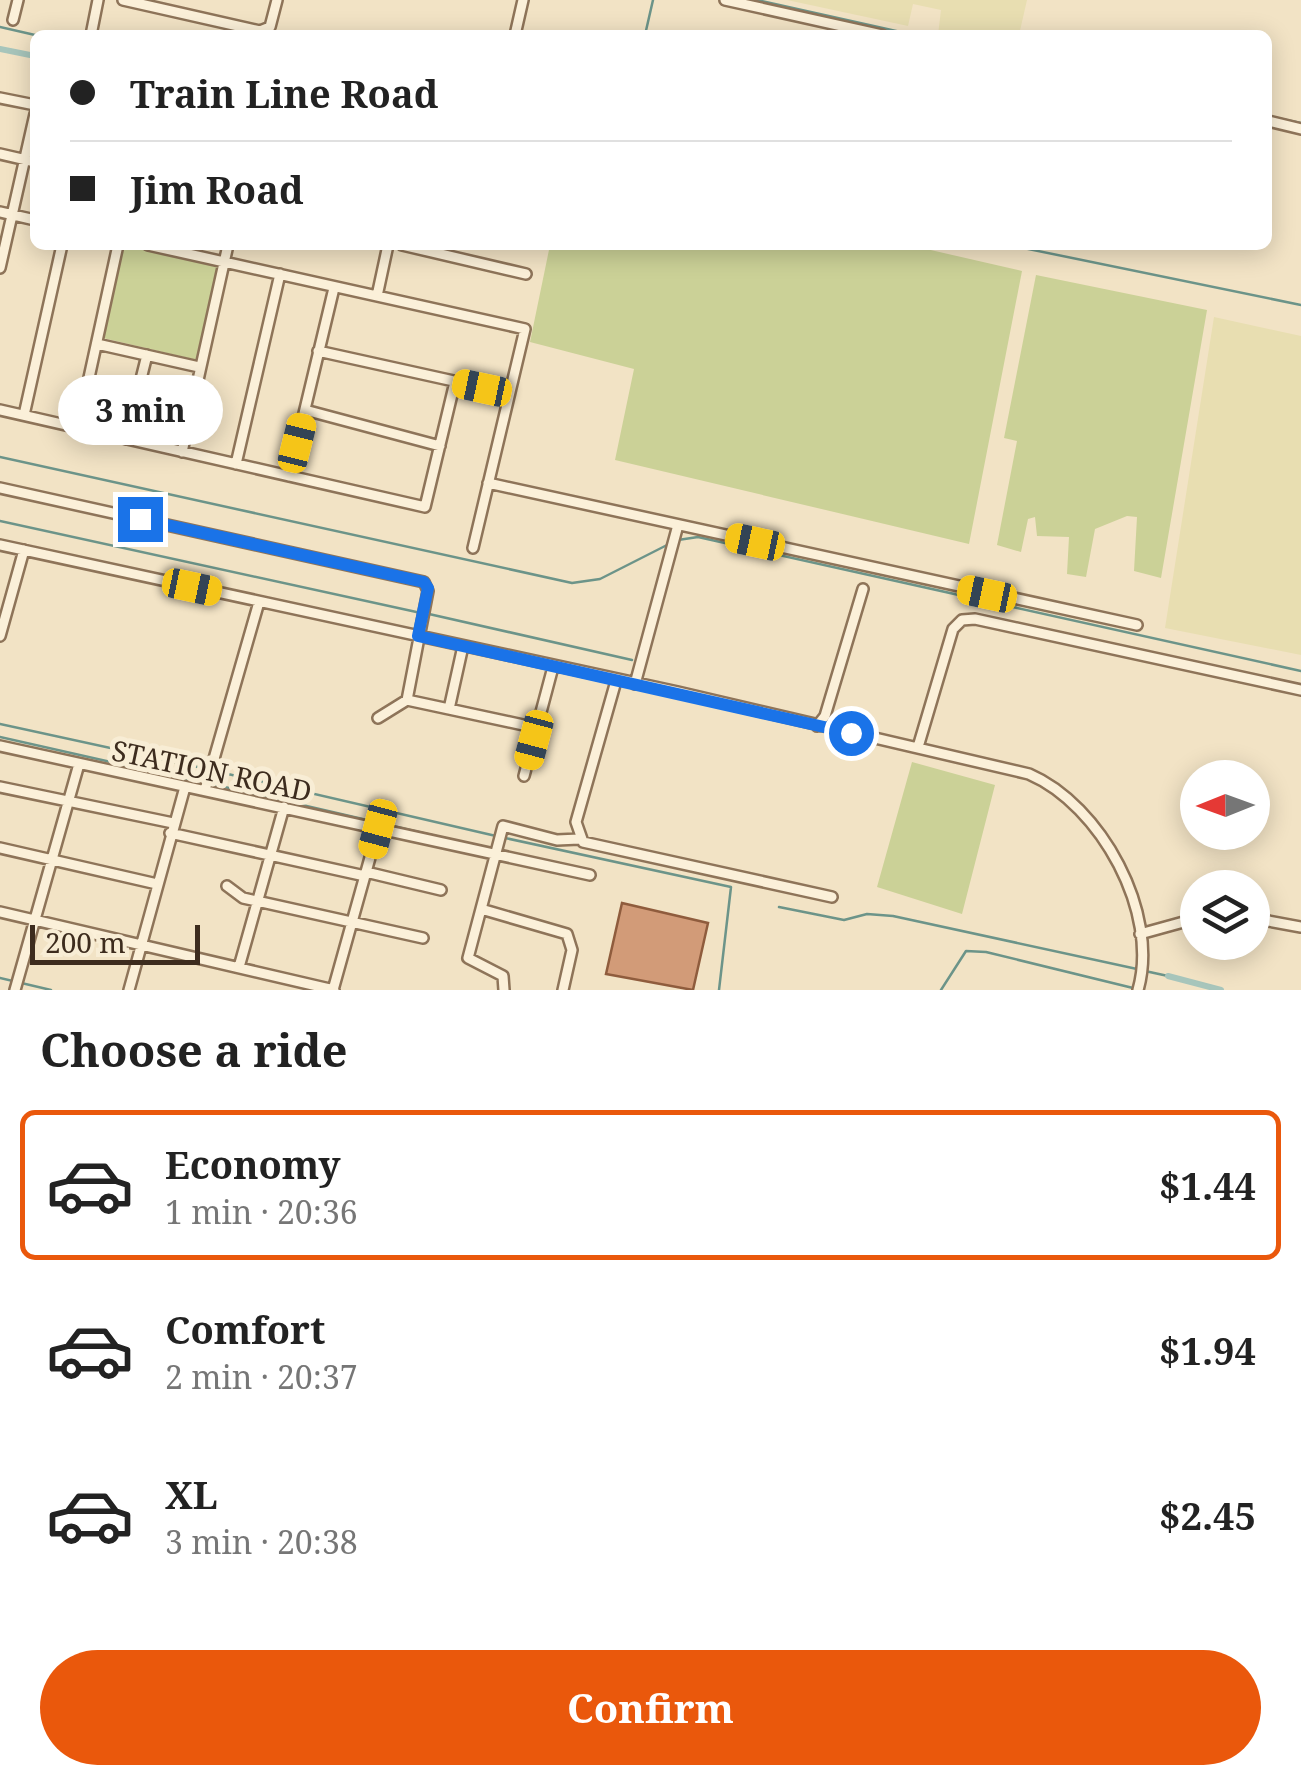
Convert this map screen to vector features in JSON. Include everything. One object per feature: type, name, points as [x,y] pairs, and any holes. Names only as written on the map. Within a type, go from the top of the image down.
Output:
[{"type":"street","points":[[13,20],[18,0]]},
{"type":"street","points":[[92,30],[98,0]]},
{"type":"street","points":[[123,0],[268,30],[278,0]]},
{"type":"street","points":[[516,30],[523,0]]},
{"type":"street","points":[[725,0],[860,30]]},
{"type":"street","points":[[0,98],[30,104]]},
{"type":"street","points":[[1272,123],[1301,129]]},
{"type":"street","points":[[0,154],[30,161],[0,268]]},
{"type":"street","points":[[0,212],[30,219]]},
{"type":"street","points":[[24,415],[61,250]]},
{"type":"street","points":[[78,428],[117,250]]},
{"type":"street","points":[[170,250],[525,329],[473,548]]},
{"type":"street","points":[[182,452],[227,250]]},
{"type":"street","points":[[376,296],[387,250]]},
{"type":"street","points":[[423,250],[526,274]]},
{"type":"street","points":[[236,464],[280,274]]},
{"type":"street","points":[[290,476],[334,288]]},
{"type":"street","points":[[97,344],[199,368]]},
{"type":"street","points":[[318,350],[508,394]]},
{"type":"street","points":[[126,439],[147,355]]},
{"type":"street","points":[[0,410],[425,507],[455,382]]},
{"type":"street","points":[[305,410],[440,446]]},
{"type":"street","points":[[488,484],[1137,625]]},
{"type":"street","points":[[0,488],[424,582],[428,588],[406,700]]},
{"type":"street","points":[[635,684],[678,526]]},
{"type":"street","points":[[0,544],[991,762],[1053,784],[1108,846],[1127,878],[1144,952],[1138,990]]},
{"type":"street","points":[[0,636],[24,550]]},
{"type":"street","points":[[818,726],[863,589]]},
{"type":"street","points":[[205,790],[259,602]]},
{"type":"street","points":[[918,747],[953,629],[962,620],[975,619],[1301,690]]},
{"type":"street","points":[[449,709],[463,646]]},
{"type":"street","points":[[524,776],[553,667]]},
{"type":"street","points":[[579,839],[576,822],[616,680]]},
{"type":"street","points":[[378,718],[406,700],[528,726]]},
{"type":"street","name":"STATION ROAD","points":[[0,746],[590,875]]},
{"type":"street","points":[[17,986],[79,764]]},
{"type":"street","points":[[129,990],[186,786]]},
{"type":"street","points":[[0,787],[441,890]]},
{"type":"street","points":[[239,968],[284,807]]},
{"type":"street","points":[[504,990],[503,976],[468,958],[503,826],[557,840],[579,839],[641,858],[832,898]]},
{"type":"street","points":[[0,912],[333,990],[378,829]]},
{"type":"street","points":[[0,848],[157,884]]},
{"type":"street","points":[[227,886],[234,895],[256,901],[423,938]]},
{"type":"street","points":[[481,909],[567,934],[572,950],[563,990]]},
{"type":"street","points":[[1270,921],[1301,927]]},
{"type":"street","points":[[1140,934],[1180,923]]},
{"type":"shaded area","points":[[787,0],[1027,0],[1020,30],[939,30],[941,10],[913,4],[908,26]]},
{"type":"shaded area","points":[[1214,317],[1301,336],[1301,655],[1165,628]]},
{"type":"green space","points":[[123,250],[148,250],[223,266],[201,361],[103,338]]},
{"type":"green space","points":[[549,250],[931,250],[1022,271],[969,544],[615,460],[634,369],[530,342]]},
{"type":"green space","points":[[1036,275],[1207,310],[1161,578],[1134,571],[1137,517],[1127,516],[1095,529],[1086,577],[1067,574],[1069,537],[1037,536],[1035,517],[1028,519],[1021,552],[997,545],[1017,441],[1004,438]]},
{"type":"green space","points":[[912,762],[995,785],[962,914],[877,887]]},
{"type":"building","points":[[622,903],[708,923],[693,990],[606,974]]},
{"type":"waterway","points":[[646,30],[653,0]]},
{"type":"waterway","points":[[757,0],[892,30]]},
{"type":"waterway","points":[[0,27],[30,34]]},
{"type":"waterway","points":[[0,49],[30,55]]},
{"type":"waterway","points":[[1272,117],[1301,123]]},
{"type":"waterway","points":[[1033,250],[1301,305]]},
{"type":"waterway","points":[[0,457],[572,583],[600,579],[671,543]]},
{"type":"waterway","points":[[0,521],[421,613]]},
{"type":"waterway","points":[[678,540],[698,537],[1301,671]]},
{"type":"waterway","points":[[429,614],[632,660]]},
{"type":"waterway","points":[[0,724],[207,769]]},
{"type":"waterway","points":[[0,737],[204,783]]},
{"type":"waterway","points":[[215,771],[496,836]]},
{"type":"waterway","points":[[212,784],[492,849]]},
{"type":"waterway","points":[[505,838],[731,887],[719,990]]},
{"type":"waterway","points":[[779,907],[844,920],[867,914],[893,916],[1137,969]]},
{"type":"waterway","points":[[941,990],[966,951],[986,952],[1133,988]]},
{"type":"waterway","points":[[1145,971],[1168,976]]},
{"type":"waterway","points":[[1168,976],[1221,990]]},
{"type":"waterway","points":[[0,978],[51,990]]},
{"type":"route","points":[[140,519],[424,582],[428,588],[418,636],[851,733]]}]
